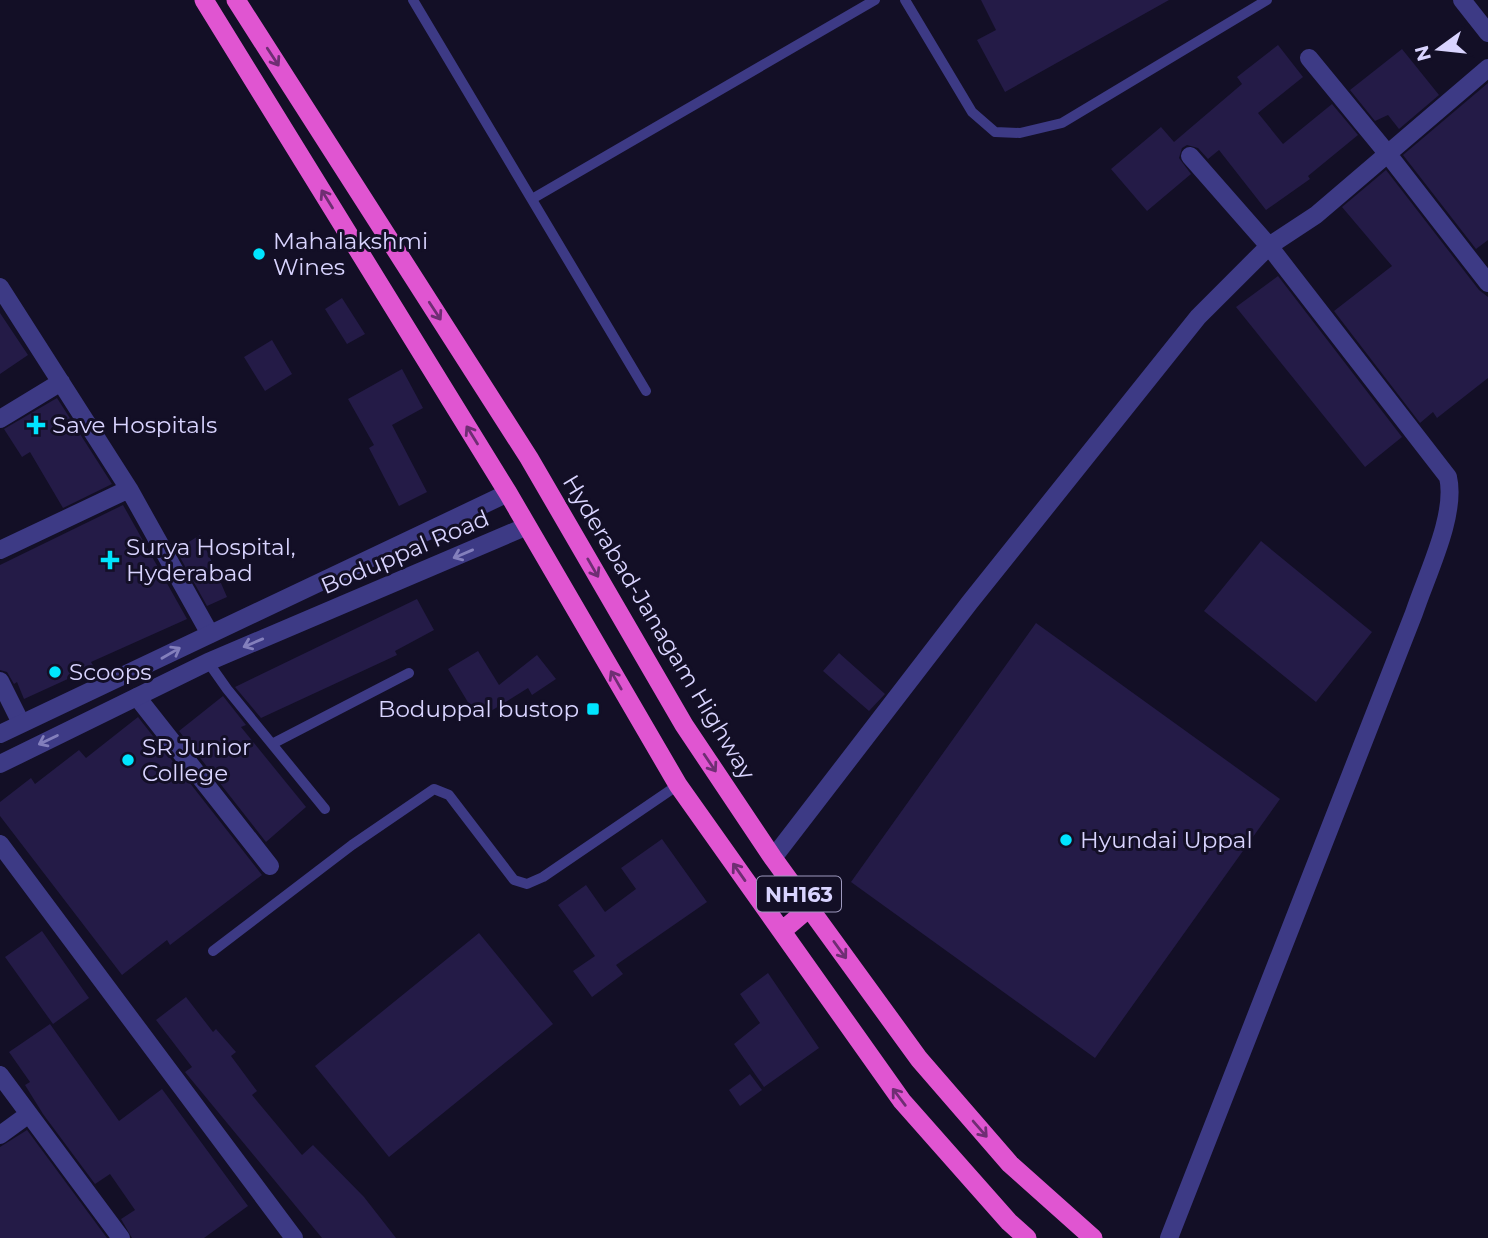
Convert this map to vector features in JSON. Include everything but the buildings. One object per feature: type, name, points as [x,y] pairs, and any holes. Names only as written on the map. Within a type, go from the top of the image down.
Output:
[{"type":"highway","name":"Hyderabad-Janagam Highway","points":[[236,0],[529,458],[684,725],[773,858],[919,1059],[1000,1154],[1093,1238]]},
{"type":"highway","name":"NH163","points":[[208,1],[508,493],[525,527],[678,785],[902,1101],[1009,1222],[1027,1238]]},
{"type":"highway","points":[[782,931],[809,908]]},
{"type":"street","points":[[1462,0],[1488,33]]},
{"type":"street","points":[[1309,58],[1488,283]]},
{"type":"street","points":[[773,858],[970,602],[1190,328],[1269,246],[1317,215],[1488,68]]},
{"type":"street","points":[[1169,1238],[1413,614],[1448,511],[1451,492],[1448,477],[1269,246],[1190,156]]},
{"type":"street","points":[[0,287],[129,489],[210,634]]},
{"type":"street","points":[[0,419],[61,382]]},
{"type":"street","points":[[0,550],[129,489]]},
{"type":"street","name":"Boduppal Road","points":[[0,734],[508,493]]},
{"type":"street","name":"Boduppal Road","points":[[0,764],[208,662],[525,527]]},
{"type":"street","points":[[0,681],[21,723]]},
{"type":"street","points":[[137,697],[270,866]]},
{"type":"street","points":[[0,844],[294,1238]]},
{"type":"street","points":[[0,1075],[121,1238]]},
{"type":"street","points":[[0,1135],[29,1114]]},
{"type":"lane","points":[[413,0],[646,391]]},
{"type":"lane","points":[[532,199],[875,0]]},
{"type":"lane","points":[[905,0],[972,112],[995,132],[1020,133],[1062,123],[1267,0]]},
{"type":"lane","points":[[208,662],[325,809]]},
{"type":"lane","points":[[272,744],[409,673]]},
{"type":"lane","points":[[213,951],[352,845],[434,789],[449,795],[514,880],[527,884],[543,877],[678,785]]},
{"type":"place","name":"Mahalakshmi Wines","points":[[259,254]]},
{"type":"place","name":"Save Hospitals","points":[[36,425]]},
{"type":"place","name":"Surya Hospital, Hyderabad","points":[[110,560]]},
{"type":"place","name":"Scoops","points":[[55,672]]},
{"type":"place","name":"Boduppal bustop","points":[[593,709]]},
{"type":"place","name":"SR Junior College","points":[[128,760]]},
{"type":"place","name":"Hyundai Uppal","points":[[1066,840]]}]
